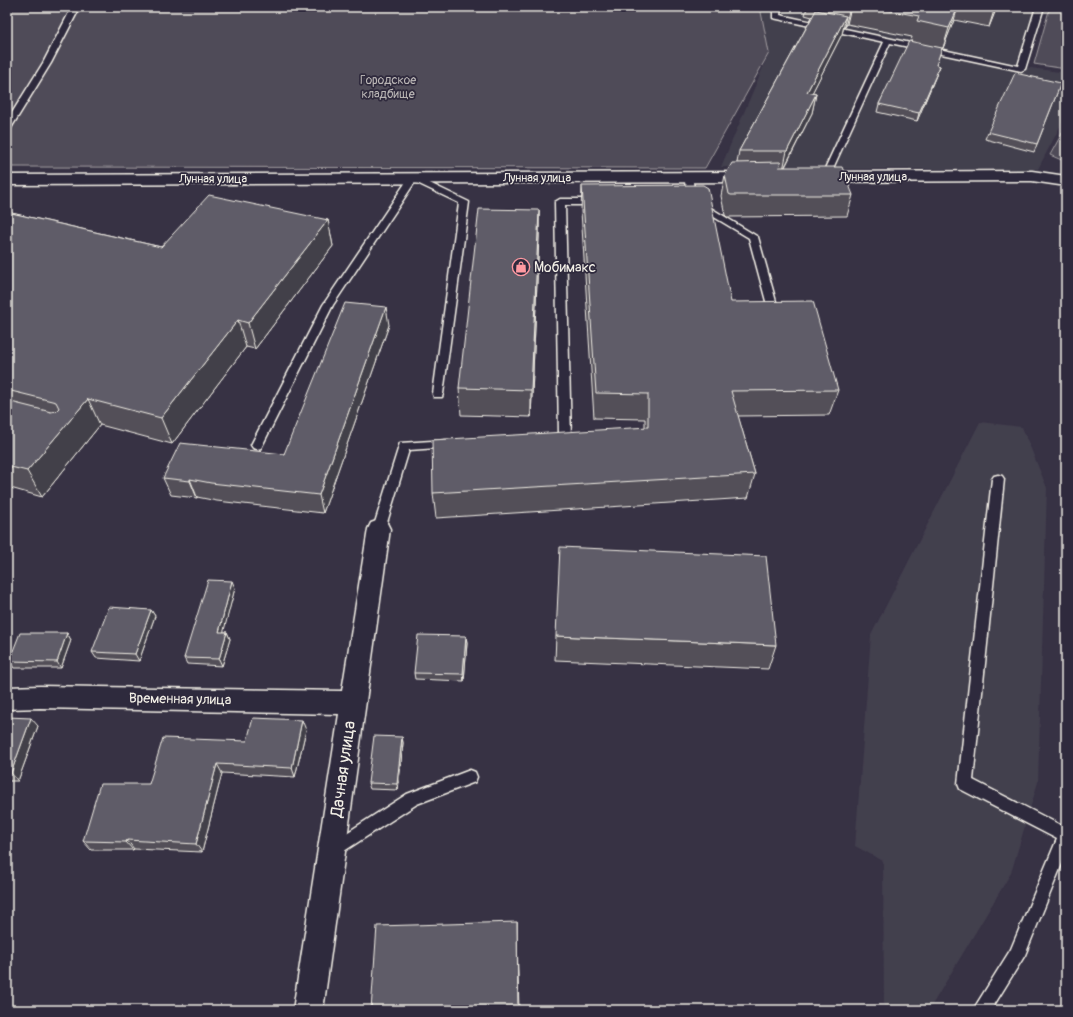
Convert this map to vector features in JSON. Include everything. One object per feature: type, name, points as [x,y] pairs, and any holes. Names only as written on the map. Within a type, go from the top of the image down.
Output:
[{"type":"street","name":"Лунная улица","points":[[803,177],[1032,176],[1066,181]]},
{"type":"street","name":"Лунная улица","points":[[7,180],[772,177]]},
{"type":"street","name":"Дачная улица","points":[[308,1010],[352,703],[379,529]]},
{"type":"street","name":"Временная улица","points":[[7,698],[40,697],[352,703]]},
{"type":"lane","points":[[7,128],[47,63],[76,7]]},
{"type":"lane","points":[[777,7],[776,16],[1021,69],[1040,7]]},
{"type":"lane","points":[[826,177],[888,40]]},
{"type":"lane","points":[[257,445],[328,305],[413,178],[464,202],[438,394]]},
{"type":"lane","points":[[688,178],[688,200],[753,237],[775,317]]},
{"type":"lane","points":[[542,440],[565,439],[560,202],[607,202]]},
{"type":"lane","points":[[379,529],[404,446],[458,444]]},
{"type":"lane","points":[[981,1010],[1017,955],[1066,835],[965,784],[998,479]]},
{"type":"lane","points":[[331,851],[412,799],[470,777]]},
{"type":"shaded area","points":[[760,7],[1036,7],[1024,67],[1066,73],[1066,115],[1038,169],[829,169],[721,167],[769,53]]},
{"type":"shaded area","points":[[980,422],[1022,427],[1047,488],[1038,782],[1011,873],[929,1010],[884,1010],[883,861],[855,846],[871,635]]},
{"type":"green space","name":"Городское кладбище","points":[[7,7],[760,7],[769,53],[705,168],[7,167]]},
{"type":"green space","points":[[1050,7],[1066,7],[1066,69],[1034,64]]},
{"type":"green space","points":[[1066,126],[1066,162],[1050,155]]},
{"type":"building","points":[[870,7],[958,7],[949,28],[917,21],[919,16]]},
{"type":"building","points":[[816,10],[846,16],[807,92],[816,94],[787,151],[739,151]]},
{"type":"building","points":[[909,41],[942,48],[936,65],[940,66],[919,113],[879,104]]},
{"type":"building","points":[[1015,73],[1061,83],[1037,144],[988,132]]},
{"type":"building","points":[[781,162],[779,167],[842,167],[853,195],[729,194],[725,175],[732,163]]},
{"type":"building","points":[[703,185],[708,188],[731,302],[813,301],[838,390],[731,391],[755,474],[433,493],[432,440],[648,427],[648,394],[596,393],[582,186]]},
{"type":"building","points":[[209,195],[328,220],[248,323],[238,320],[161,418],[88,399],[27,471],[7,466],[7,401],[51,412],[56,411],[59,408],[56,402],[7,390],[7,212],[161,247]]},
{"type":"building","points":[[479,209],[539,210],[531,390],[459,388]]},
{"type":"building","points":[[345,303],[386,307],[319,495],[211,483],[190,479],[190,481],[163,478],[180,443],[284,454]]},
{"type":"building","points":[[560,547],[766,556],[776,645],[556,636]]},
{"type":"building","points":[[208,580],[232,581],[219,632],[227,632],[219,659],[184,658]]},
{"type":"building","points":[[109,607],[151,610],[135,654],[92,652]]},
{"type":"building","points":[[20,633],[67,633],[57,662],[9,661]]},
{"type":"building","points":[[418,635],[466,636],[463,674],[414,673]]},
{"type":"building","points":[[7,717],[31,718],[11,773],[7,773]]},
{"type":"building","points":[[253,718],[302,720],[292,768],[217,764],[196,844],[127,840],[126,842],[83,841],[100,784],[149,784],[163,738],[247,741]]},
{"type":"building","points":[[374,736],[402,737],[397,784],[368,783]]},
{"type":"building","points":[[517,922],[518,1010],[371,1010],[377,926]]},
{"type":"place","name":"Мобимакс","points":[[521,267]]}]
